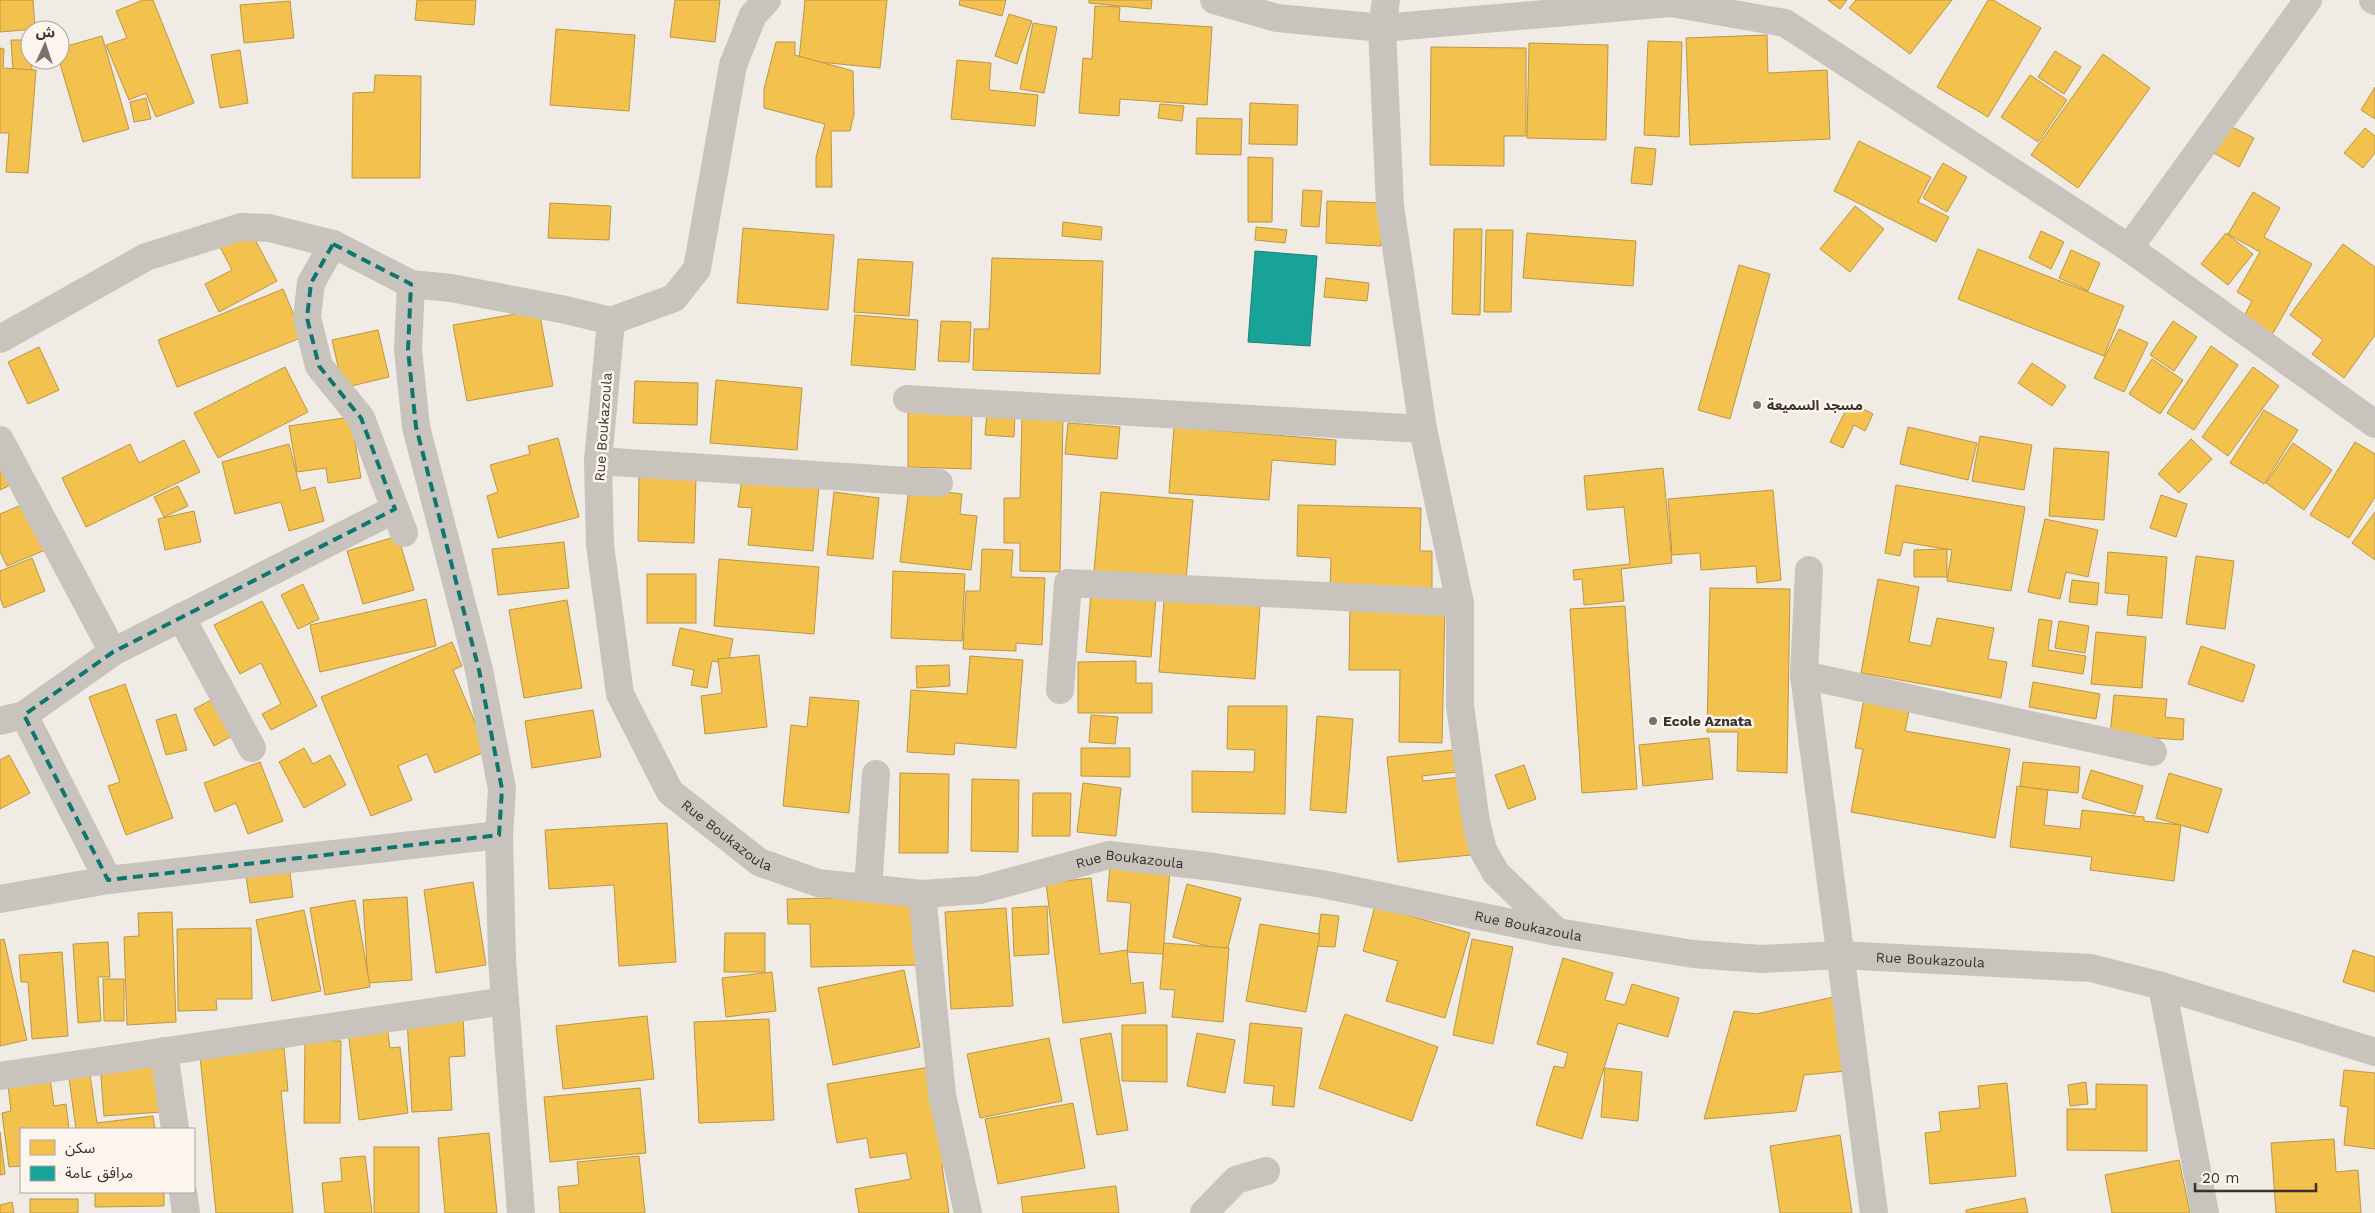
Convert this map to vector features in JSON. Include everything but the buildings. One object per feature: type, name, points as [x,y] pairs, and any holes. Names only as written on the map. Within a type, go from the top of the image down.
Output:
[{"type":"street","points":[[0,339],[146,257],[241,227],[269,228],[333,244],[411,284],[470,292],[566,310],[611,321],[674,298],[697,269],[733,66],[753,15],[767,0]]},
{"type":"street","points":[[1214,0],[1277,18],[1382,28],[1671,1],[1785,23],[2129,248],[2375,424]]},
{"type":"street","points":[[1386,0],[1382,28],[1390,206],[1423,429],[1460,603],[1460,706],[1476,822],[1483,850],[1496,873],[1557,932]]},
{"type":"street","points":[[2129,248],[2308,0]]},
{"type":"street","points":[[108,880],[12,718],[113,652],[181,617],[400,521],[361,418],[320,366],[307,318],[311,283],[333,244]]},
{"type":"street","points":[[411,284],[408,350],[416,427],[478,670],[502,789],[499,835],[505,1001],[521,1213]]},
{"type":"street","name":"Rue Boukazoula","points":[[611,321],[598,461],[600,545],[620,694],[670,792],[759,862],[818,883],[922,894],[980,890],[1109,855],[1214,867],[1322,884],[1557,932],[1692,954],[1762,959],[1839,955],[2091,968],[2162,986],[2375,1052]]},
{"type":"street","points":[[907,399],[1423,429]]},
{"type":"street","points":[[0,440],[113,652]]},
{"type":"street","points":[[598,461],[939,483]]},
{"type":"street","points":[[1809,570],[1804,675],[1874,1213]]},
{"type":"street","points":[[1060,690],[1068,583],[1460,603]]},
{"type":"street","points":[[181,617],[252,748]]},
{"type":"street","points":[[1804,675],[2153,752]]},
{"type":"street","points":[[868,888],[876,774]]},
{"type":"street","points":[[0,899],[108,880],[499,835]]},
{"type":"street","points":[[922,894],[942,1095],[968,1213]]},
{"type":"street","points":[[2162,986],[2206,1213]]},
{"type":"street","points":[[0,1076],[505,1001]]},
{"type":"street","points":[[164,1051],[175,1128]]},
{"type":"street","points":[[1204,1213],[1236,1180],[1266,1171]]},
{"type":"street","points":[[184,1193],[186,1213]]},
{"type":"highlighted area","points":[[333,244],[411,284],[408,350],[416,427],[479,670],[502,789],[499,835],[108,880],[24,715],[113,652],[395,509],[361,418],[319,366],[307,318],[311,283]]},
{"type":"place","name":"مسجد السميعة","points":[[1757,405]]},
{"type":"place","name":"Ecole Aznata","points":[[1653,721]]}]
